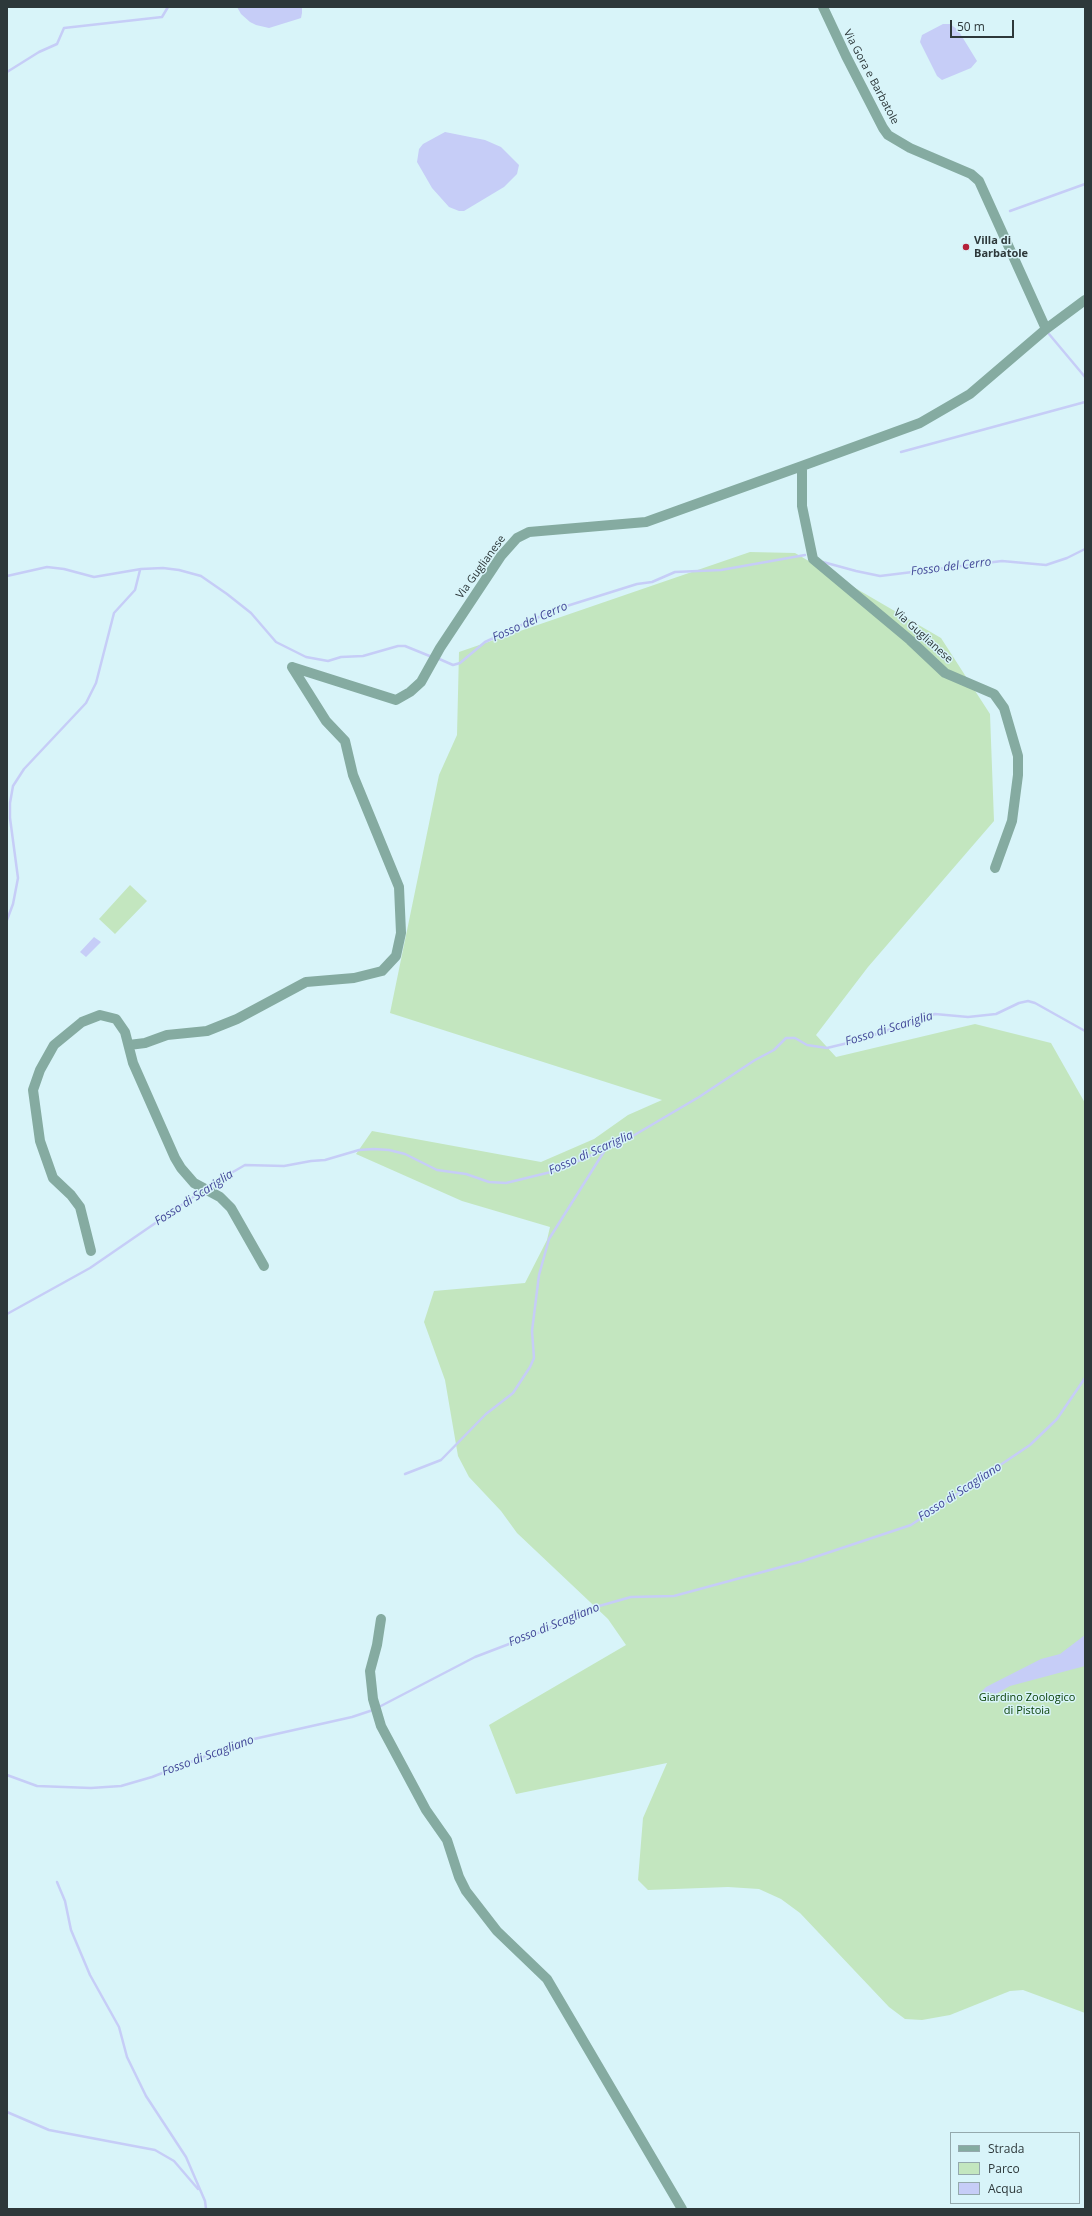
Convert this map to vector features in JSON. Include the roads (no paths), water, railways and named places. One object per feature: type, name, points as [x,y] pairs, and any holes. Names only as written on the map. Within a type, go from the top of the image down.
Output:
[{"type":"street","name":"Via Gora e Barbatole","points":[[823,7],[846,56],[888,135],[910,148],[971,174],[979,181],[1046,329]]},
{"type":"street","name":"Via Guglianese","points":[[129,1045],[145,1043],[167,1035],[206,1031],[237,1019],[306,982],[354,978],[382,971],[396,956],[401,932],[399,887],[353,775],[345,741],[326,720],[292,667],[396,700],[410,692],[421,682],[440,648],[501,556],[517,538],[529,532],[646,522],[920,424],[970,394],[1046,329],[1085,300]]},
{"type":"street","name":"Via Guglianese","points":[[802,466],[802,506],[813,559],[910,640],[945,673],[994,694],[1004,708],[1018,756],[1018,775],[1012,821],[995,868]]},
{"type":"street","points":[[90,1251],[80,1207],[71,1195],[53,1178],[40,1141],[33,1090],[40,1070],[54,1045],[74,1028],[91,1018],[100,1015],[116,1019],[125,1032],[133,1063],[175,1158],[194,1183],[220,1197],[232,1208],[264,1266]]},
{"type":"street","points":[[381,1619],[377,1645],[370,1671],[373,1699],[381,1726],[426,1810],[447,1840],[459,1876],[466,1891],[497,1931],[547,1979],[682,2209]]},
{"type":"water","points":[[237,7],[302,7],[302,13],[301,18],[269,28],[250,22],[241,14]]},
{"type":"water","points":[[943,24],[950,24],[958,30],[977,61],[971,68],[942,80],[937,76],[920,42],[922,35]]},
{"type":"water","points":[[445,132],[485,140],[501,147],[519,165],[517,174],[504,187],[464,211],[459,211],[449,207],[432,188],[417,162],[419,149],[423,144]]},
{"type":"water","points":[[94,937],[101,942],[86,957],[80,952]]},
{"type":"water","points":[[1085,1635],[1085,1666],[1010,1686],[996,1694],[991,1693],[984,1696],[978,1695],[986,1687],[1041,1659],[1060,1654]]},
{"type":"waterway","points":[[7,72],[39,52],[57,44],[64,28],[162,17],[168,7]]},
{"type":"waterway","points":[[1010,211],[1085,184]]},
{"type":"waterway","points":[[1049,334],[1085,377]]},
{"type":"waterway","points":[[901,452],[1085,402]]},
{"type":"waterway","name":"Fosso del Cerro","points":[[823,562],[880,576],[1002,561],[1046,565],[1067,558],[1085,549]]},
{"type":"waterway","name":"Fosso del Cerro","points":[[437,658],[453,665],[460,663],[485,642],[554,610],[637,584],[652,582],[675,572],[721,570],[805,555]]},
{"type":"waterway","name":"Fosso del Cerro","points":[[7,576],[47,567],[64,569],[94,577],[141,569],[163,568],[179,570],[201,576],[251,613],[276,642],[306,657],[328,661],[341,657],[363,656],[398,646],[405,646],[432,657]]},
{"type":"waterway","points":[[7,920],[13,904],[18,878],[10,818],[10,803],[13,786],[24,769],[86,703],[96,683],[114,613],[135,590],[140,570]]},
{"type":"waterway","name":"Fosso di Scariglia","points":[[207,1187],[245,1165],[284,1166],[325,1160],[359,1150],[374,1149],[389,1150],[405,1154],[437,1170],[466,1174],[489,1182],[506,1183],[555,1171],[626,1140],[699,1097],[755,1060],[774,1050],[786,1038],[795,1038],[807,1045],[827,1048],[856,1041],[935,1014],[968,1017],[996,1014],[1019,1003],[1028,1001],[1035,1003],[1085,1031]]},
{"type":"waterway","points":[[405,1474],[441,1460],[486,1414],[513,1393],[530,1367],[534,1358],[532,1331],[539,1275],[549,1239],[605,1150]]},
{"type":"waterway","name":"Fosso di Scariglia","points":[[7,1314],[90,1268],[202,1191]]},
{"type":"waterway","name":"Fosso di Scagliano","points":[[377,1708],[475,1657],[543,1631],[585,1610],[631,1597],[674,1596],[803,1561],[911,1525],[1030,1445],[1057,1419],[1085,1378]]},
{"type":"waterway","name":"Fosso di Scagliano","points":[[7,1775],[37,1786],[91,1788],[121,1786],[152,1777],[245,1741],[352,1717],[373,1710]]},
{"type":"waterway","points":[[57,1882],[65,1901],[71,1930],[90,1975],[119,2027],[127,2057],[146,2096],[186,2157],[205,2201],[206,2209]]},
{"type":"waterway","points":[[7,2112],[49,2130],[155,2150],[174,2161],[198,2189]]},
{"type":"place","name":"Villa di Barbatole","points":[[966,247]]},
{"type":"park label","name":"Giardino Zoologico di Pistoia","points":[[1027,1704]]}]
